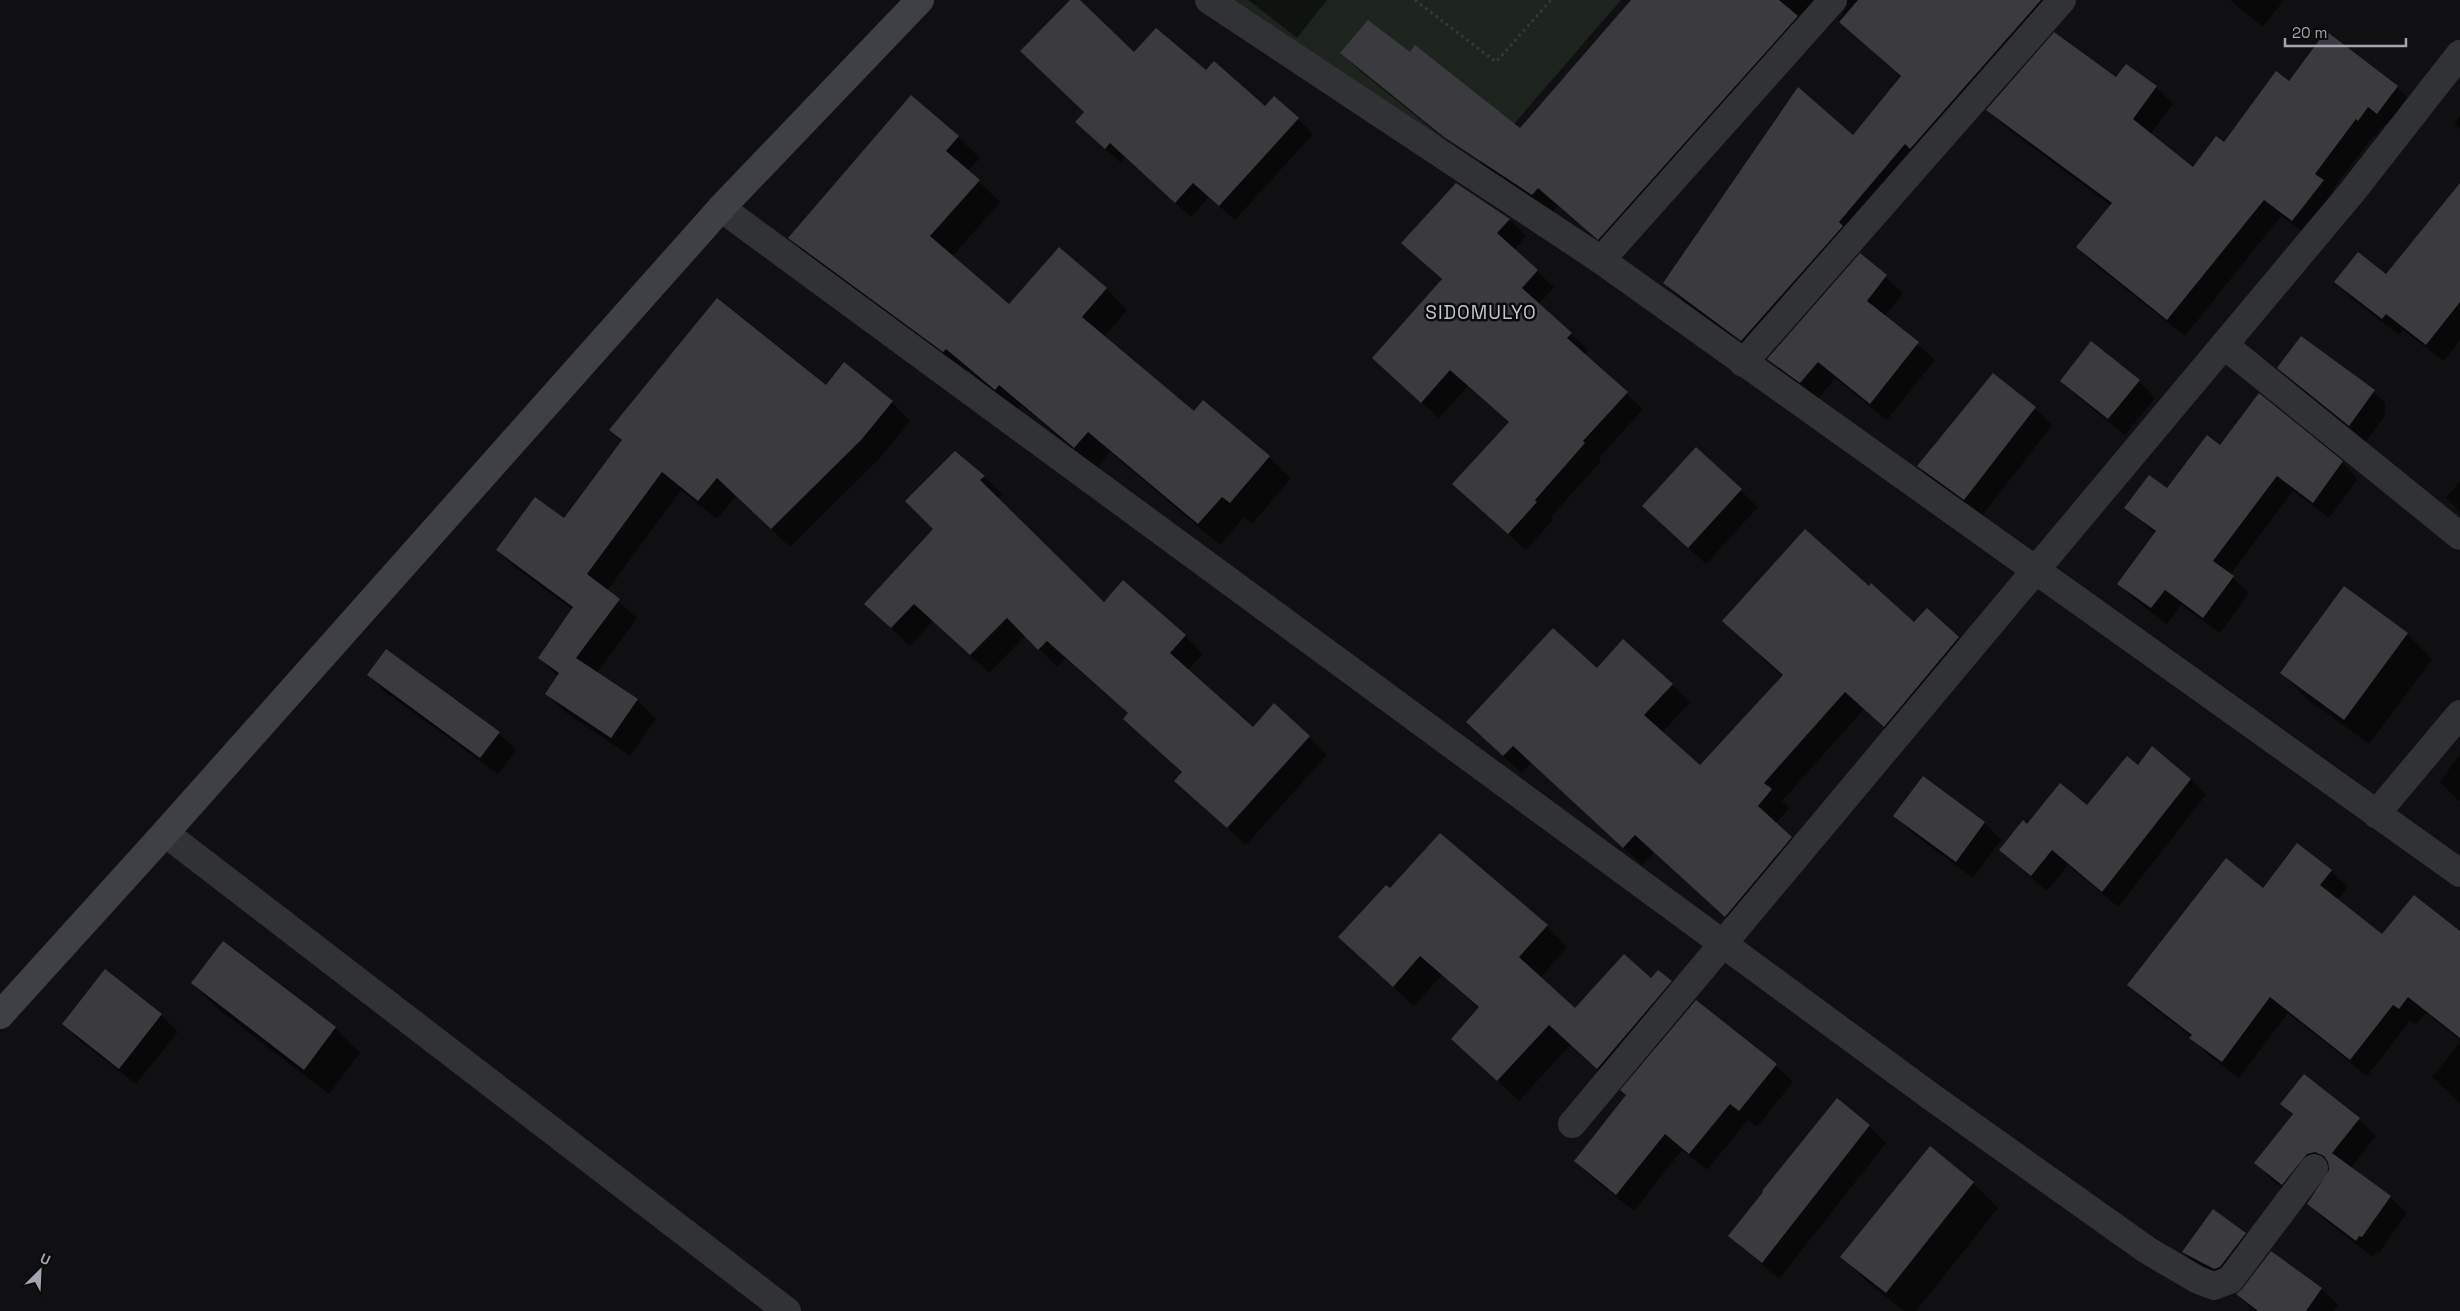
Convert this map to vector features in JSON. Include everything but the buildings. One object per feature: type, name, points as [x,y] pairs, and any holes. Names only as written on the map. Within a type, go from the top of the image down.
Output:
[{"type":"main road","points":[[0,1014],[165,833],[721,208],[920,0]]},
{"type":"street","points":[[1209,0],[1601,260],[2460,873]]},
{"type":"street","points":[[1601,260],[1833,0]]},
{"type":"street","points":[[1743,363],[2062,0]]},
{"type":"street","points":[[1572,1124],[1721,943],[2036,571],[2352,192],[2460,54]]},
{"type":"street","points":[[721,208],[1933,1098],[2147,1250],[2198,1280],[2214,1286],[2230,1280],[2314,1168]]},
{"type":"street","points":[[2224,345],[2460,536]]},
{"type":"street","points":[[2376,814],[2460,714]]},
{"type":"street","points":[[165,833],[787,1311]]},
{"type":"path","points":[[1415,0],[1496,62],[1551,0]]},
{"type":"shaded area","points":[[1229,0],[1621,0],[1475,169]]},
{"type":"district","name":"SIDOMULYO","points":[[1481,312]]}]
